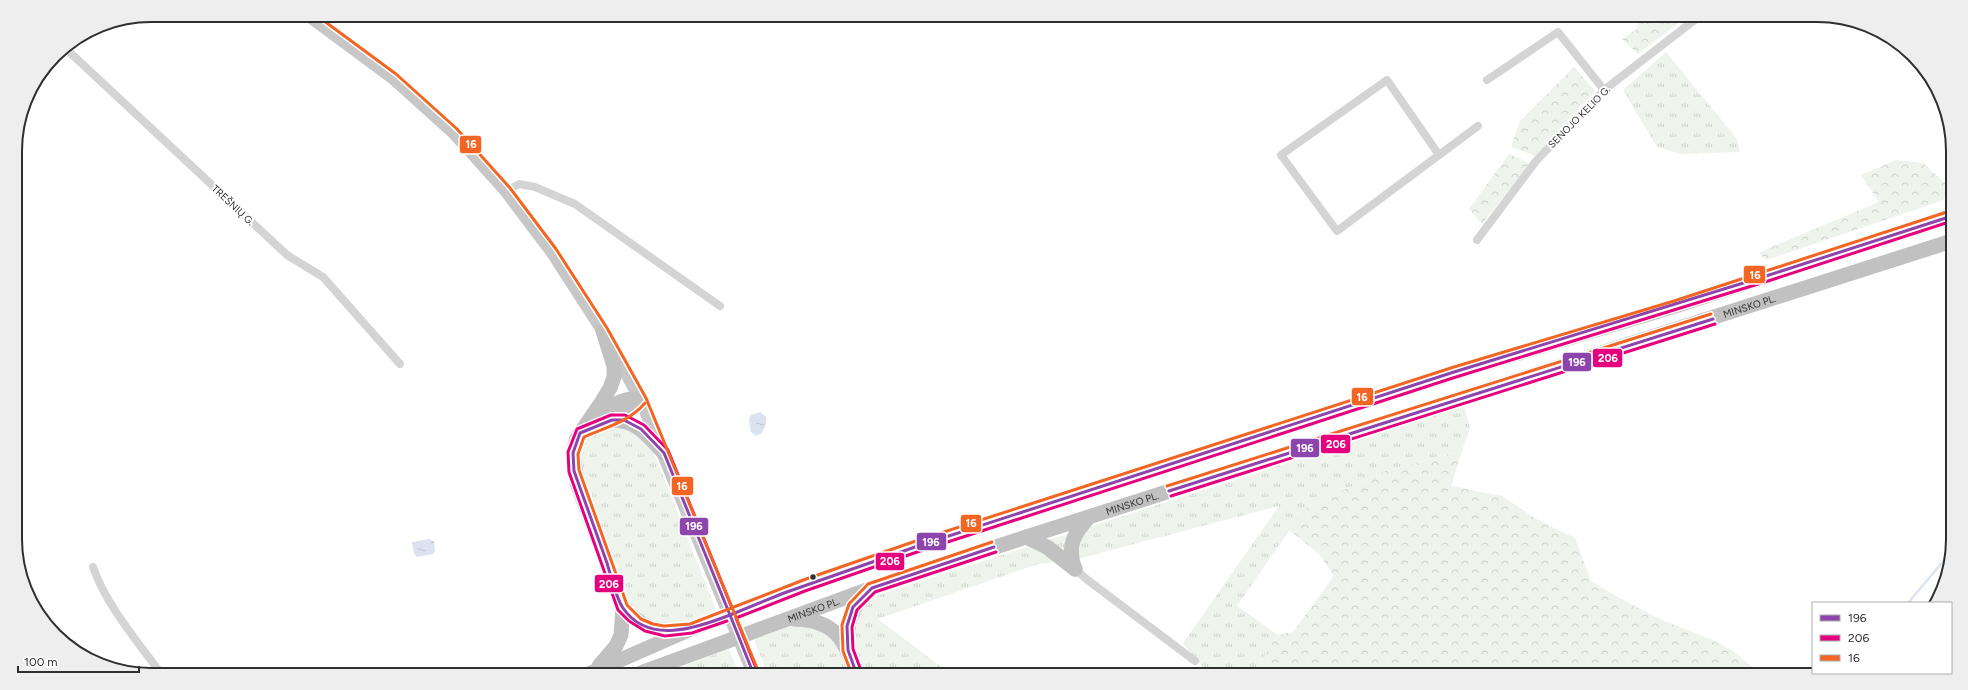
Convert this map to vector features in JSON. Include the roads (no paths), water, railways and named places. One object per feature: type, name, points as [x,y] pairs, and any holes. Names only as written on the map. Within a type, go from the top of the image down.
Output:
[{"type":"highway","points":[[601,668],[691,629],[808,584],[915,547],[1071,498],[1456,372],[1682,303],[1946,218]]},
{"type":"highway","name":"MINSKO PL.","points":[[654,668],[872,588],[1026,537],[1946,243]]},
{"type":"highway","points":[[596,668],[609,656],[619,640],[623,623],[623,608],[574,471],[573,453],[584,427],[602,403],[614,377],[614,366],[604,331]]},
{"type":"highway","points":[[584,427],[623,401],[630,399],[641,400]]},
{"type":"highway","points":[[584,427],[612,420],[632,410],[641,400]]},
{"type":"highway","points":[[612,420],[624,420],[632,424],[648,436],[664,453]]},
{"type":"highway","points":[[1075,569],[1070,552],[1074,536],[1091,516]]},
{"type":"highway","points":[[1026,537],[1047,547],[1075,569]]},
{"type":"highway","points":[[854,668],[848,650],[847,626],[853,607],[872,588]]},
{"type":"highway","points":[[623,608],[638,623],[652,629],[664,631],[691,629]]},
{"type":"highway","points":[[786,619],[814,620],[823,624],[835,633],[848,650]]},
{"type":"main road","points":[[318,22],[356,49],[422,103],[454,133],[506,191],[552,252],[604,331],[641,400],[664,453],[751,668]]},
{"type":"street","name":"SENOJO KELIO G.","points":[[1477,240],[1536,161],[1604,90],[1691,22]]},
{"type":"street","points":[[1488,80],[1558,32],[1604,90]]},
{"type":"street","name":"TREŠNIŲ G.","points":[[69,52],[287,255],[323,277],[400,364]]},
{"type":"street","points":[[1440,155],[1387,80],[1281,156],[1337,231],[1440,155],[1478,126]]},
{"type":"street","points":[[506,191],[519,184],[535,187],[575,204],[720,306]]},
{"type":"street","points":[[93,567],[98,582],[108,599],[157,668]]},
{"type":"street","points":[[1075,569],[1084,578],[1195,661]]},
{"type":"water","points":[[760,412],[766,417],[766,424],[762,433],[756,436],[751,432],[749,421],[751,415]]},
{"type":"water","points":[[429,539],[434,541],[435,551],[433,554],[417,557],[414,554],[412,542]]},
{"type":"waterway","points":[[1909,602],[1945,560]]}]
